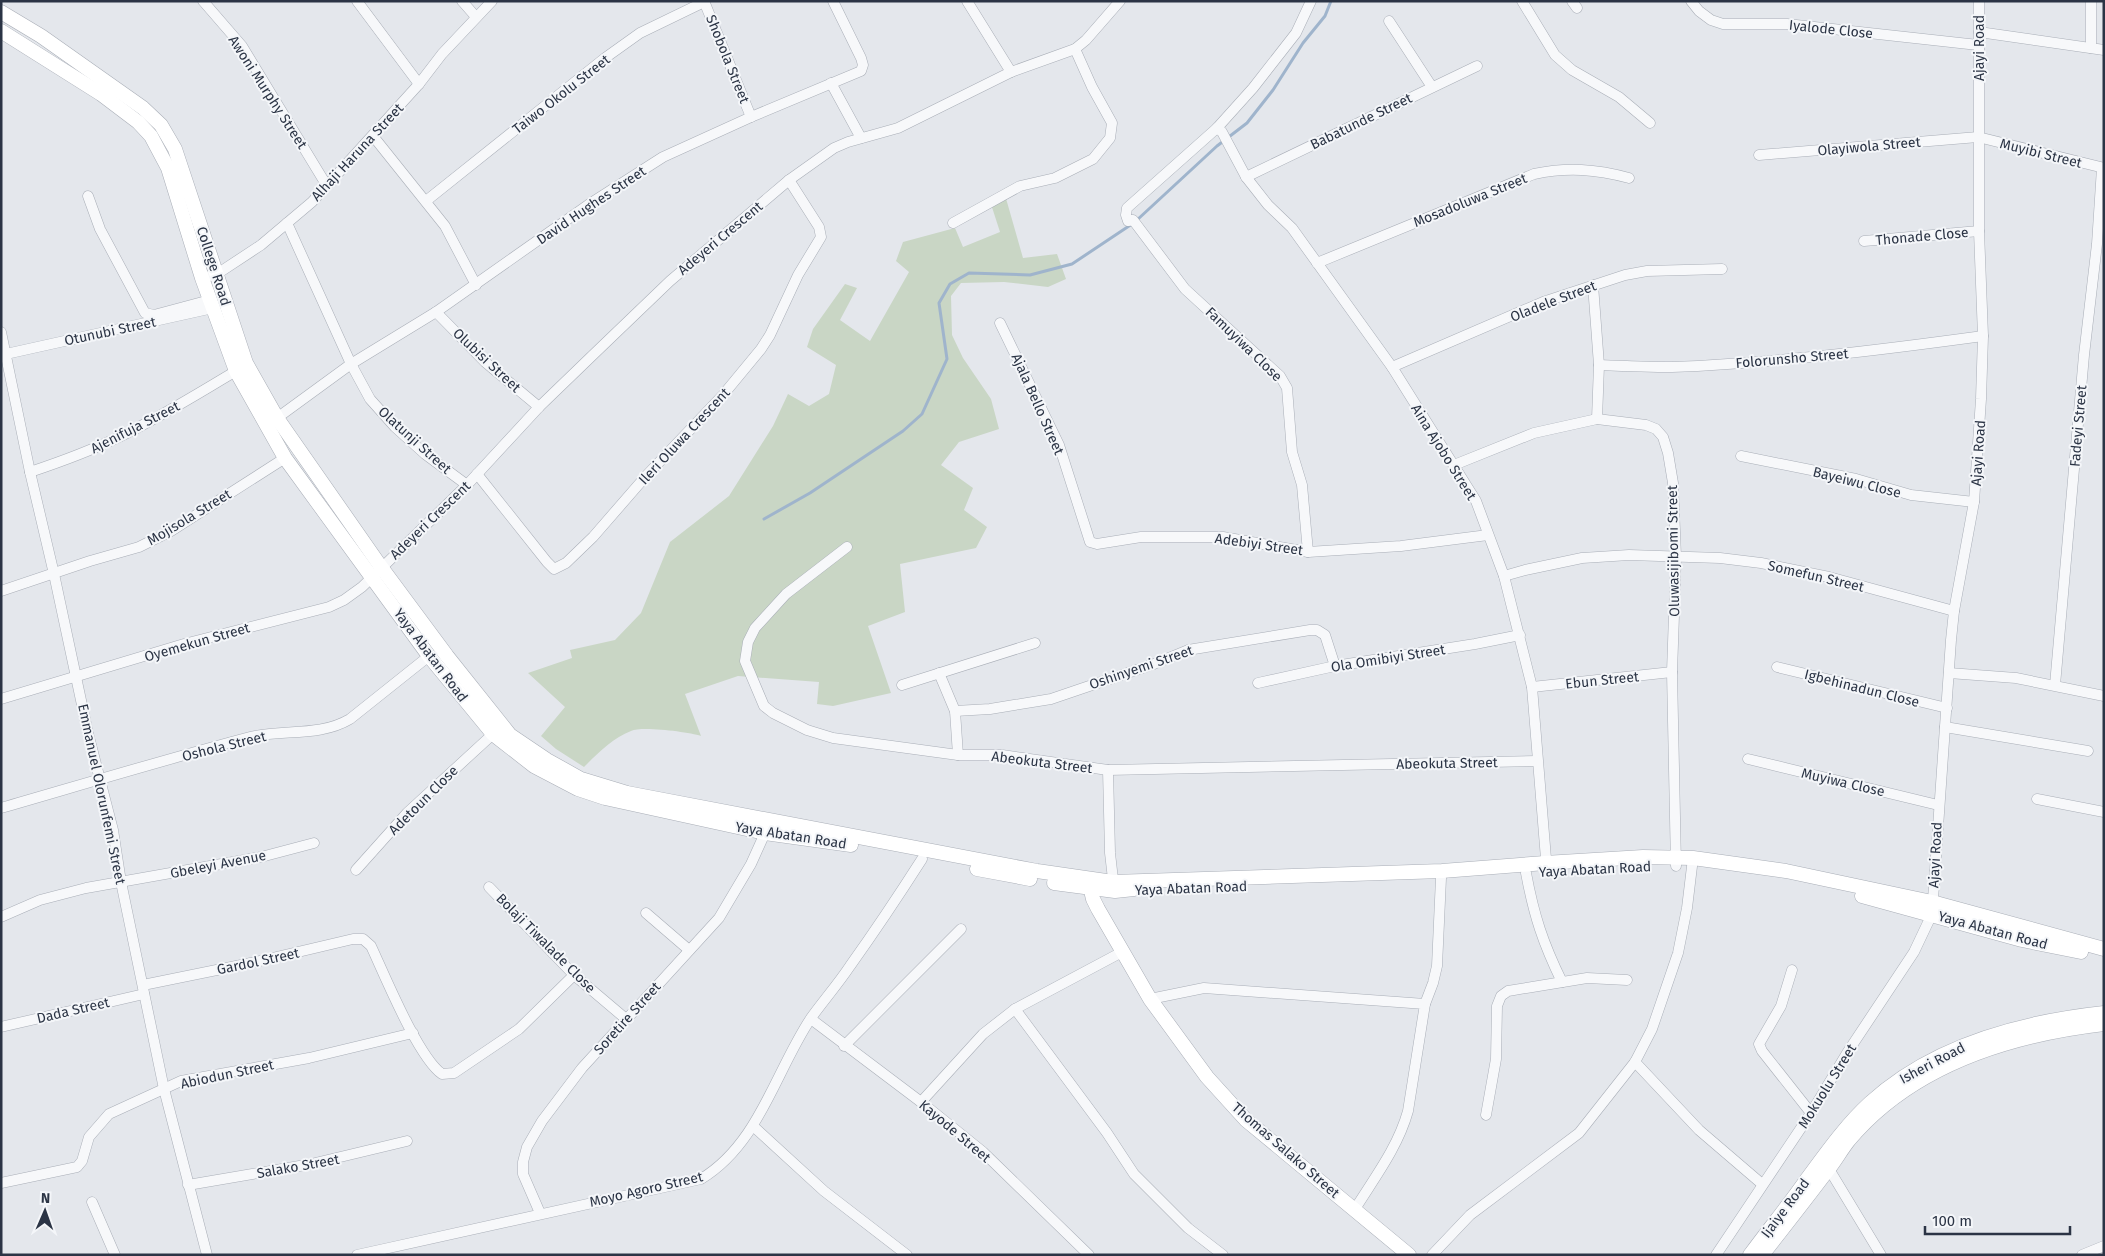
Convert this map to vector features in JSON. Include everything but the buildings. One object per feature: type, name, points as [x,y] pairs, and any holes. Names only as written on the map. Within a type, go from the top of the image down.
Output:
[{"type":"main road","name":"College Road","points":[[1,12],[41,36],[130,98],[144,108],[161,125],[176,149],[246,363],[277,418],[377,571]]},
{"type":"main road","name":"College Road","points":[[1,30],[101,94],[138,122],[152,136],[168,168],[202,278],[236,371],[285,458],[377,571]]},
{"type":"main road","name":"Yaya Abatan Road","points":[[377,571],[430,656],[493,734],[534,766],[578,789],[645,808],[765,833],[856,846],[922,859],[1114,887],[1148,888],[1441,878],[1526,873],[1546,867]]},
{"type":"main road","name":"Yaya Abatan Road","points":[[377,571],[510,735],[547,760],[581,779],[627,793],[1036,871],[1089,884]]},
{"type":"main road","name":"Yaya Abatan Road","points":[[1114,887],[1442,871],[1676,862],[1692,863],[1932,908],[2022,940],[2103,950]]},
{"type":"main road","name":"Thomas Salako Street","points":[[1089,884],[1098,910],[1150,999],[1207,1077],[1246,1120],[1409,1255]]},
{"type":"main road","name":"Isheri Road","points":[[1824,1165],[1869,1104],[1893,1083],[1952,1049],[2006,1031],[2039,1023],[2104,1013]]},
{"type":"main road","name":"Isheri Road","points":[[1824,1165],[1877,1111],[1909,1086],[1948,1064],[1981,1051],[2036,1036],[2104,1024]]},
{"type":"main road","name":"Ijaiye Road","points":[[1750,1255],[1824,1165]]},
{"type":"main road","name":"Ijaiye Road","points":[[1762,1255],[1824,1165]]},
{"type":"street","name":"Awoni Murphy Street","points":[[203,1],[242,46],[327,186]]},
{"type":"street","points":[[357,1],[419,84]]},
{"type":"street","points":[[462,1],[476,17]]},
{"type":"street","name":"Alhaji Haruna Street","points":[[202,278],[217,274],[261,245],[327,186],[419,84],[442,54],[492,1]]},
{"type":"street","name":"Shobola Street","points":[[704,1],[751,117]]},
{"type":"street","name":"Taiwo Okolu Street","points":[[426,201],[598,64],[640,34],[704,1]]},
{"type":"street","name":"David Hughes Street","points":[[277,418],[351,364],[436,312],[588,205],[663,157],[860,71],[863,65],[832,1]]},
{"type":"street","points":[[967,1],[1011,72]]},
{"type":"street","name":"Adeyeri Crescent","points":[[377,571],[468,485],[539,407],[670,281],[789,180],[834,148],[898,128],[1011,72],[1074,48],[1086,40],[1120,1]]},
{"type":"street","points":[[1220,130],[1277,60],[1296,33],[1311,1]]},
{"type":"street","points":[[1522,1],[1555,54],[1572,70],[1619,97],[1650,123]]},
{"type":"street","name":"Iyalode Close","points":[[1691,1],[1699,11],[1711,20],[1723,24],[1786,24],[1978,45]]},
{"type":"street","name":"Ajayi Road","points":[[1932,908],[1938,805],[1954,611],[1974,502],[1981,399],[1983,336],[1979,231],[1979,1]]},
{"type":"street","points":[[2091,1],[2091,48]]},
{"type":"street","points":[[1389,21],[1432,87]]},
{"type":"street","points":[[1979,32],[2104,50]]},
{"type":"street","points":[[953,223],[1020,186],[1055,178],[1093,159],[1110,138],[1112,123],[1092,87],[1074,48]]},
{"type":"street","name":"Babatunde Street","points":[[1246,177],[1477,66]]},
{"type":"street","points":[[832,83],[861,138]]},
{"type":"street","name":"Aina Ajobo Street","points":[[1220,130],[1246,177],[1268,205],[1292,228],[1392,367],[1476,501],[1504,576],[1532,687],[1546,867]]},
{"type":"street","name":"Famuyiwa Close","points":[[1220,130],[1127,208],[1126,215],[1185,289],[1280,376],[1287,388],[1292,452],[1302,485],[1308,552]]},
{"type":"street","points":[[373,136],[426,201],[456,245],[476,285]]},
{"type":"street","name":"Olayiwola Street","points":[[1759,155],[1978,137]]},
{"type":"street","name":"Muyibi Street","points":[[1978,137],[2103,168]]},
{"type":"street","name":"Fadeyi Street","points":[[2055,685],[2084,355],[2097,252],[2103,168]]},
{"type":"street","name":"Mosadoluwa Street","points":[[1317,263],[1534,174],[1559,169],[1580,169],[1608,172],[1629,178]]},
{"type":"street","name":"Ileri Oluwa Crescent","points":[[478,474],[546,562],[554,569],[566,562],[593,537],[646,476],[723,395],[766,342],[798,275],[821,237],[819,227],[789,180]]},
{"type":"street","points":[[88,196],[100,229],[145,313],[154,315],[212,304]]},
{"type":"street","name":"Olatunji Street","points":[[287,223],[351,364],[370,398],[395,427],[444,469],[468,485]]},
{"type":"street","name":"Thonade Close","points":[[1864,241],[1979,231]]},
{"type":"street","name":"Oladele Street","points":[[1392,367],[1543,302],[1625,275],[1647,271],[1722,269]]},
{"type":"street","points":[[1593,285],[1600,365],[1597,419]]},
{"type":"street","name":"Otunubi Street","points":[[6,354],[212,304]]},
{"type":"street","name":"Olubisi Street","points":[[436,312],[485,362],[539,407]]},
{"type":"street","name":"Ajala Bello Street","points":[[1000,323],[1059,445],[1090,542]]},
{"type":"street","name":"Emmanuel Olorunfemi Street","points":[[1,332],[30,472],[113,830],[121,882],[164,1089],[207,1255]]},
{"type":"street","name":"Folorunsho Street","points":[[1600,365],[1670,367],[1745,363],[1836,355],[1983,336]]},
{"type":"street","name":"Ajenifuja Street","points":[[30,472],[80,455],[119,438],[236,371]]},
{"type":"street","name":"Oluwasijibomi Street","points":[[1454,465],[1534,433],[1597,419],[1646,425],[1656,429],[1663,437],[1673,483],[1676,557],[1672,672],[1676,862]]},
{"type":"street","name":"Bayeiwu Close","points":[[1741,456],[1856,479],[1910,495],[1974,502]]},
{"type":"street","name":"Mojisola Street","points":[[1,591],[90,561],[139,547],[171,531],[285,458]]},
{"type":"street","name":"Adebiyi Street","points":[[1090,542],[1098,544],[1141,538],[1222,537],[1308,552],[1401,546],[1488,535]]},
{"type":"street","name":"Abeokuta Street","points":[[847,547],[786,594],[755,628],[748,642],[745,661],[764,706],[772,713],[807,730],[833,738],[958,755],[1002,755],[1108,770],[1537,761]]},
{"type":"street","name":"Somefun Street","points":[[1504,576],[1582,558],[1630,555],[1720,558],[1771,565],[1829,577],[1954,611]]},
{"type":"street","name":"Oyemekun Street","points":[[1,699],[242,628],[329,608],[362,587],[377,571]]},
{"type":"street","name":"Oshinyemi Street","points":[[955,711],[990,709],[1051,699],[1154,664],[1188,650],[1310,630],[1318,630],[1324,634],[1335,666]]},
{"type":"street","name":"Ola Omibiyi Street","points":[[1258,683],[1335,666],[1520,635]]},
{"type":"street","points":[[902,685],[1036,643]]},
{"type":"street","name":"Oshola Street","points":[[1,808],[252,737],[338,727],[430,656]]},
{"type":"street","name":"Igbehinadun Close","points":[[1777,667],[1947,708]]},
{"type":"street","name":"Ebun Street","points":[[1532,687],[1672,672]]},
{"type":"street","points":[[939,673],[955,711],[958,755]]},
{"type":"street","points":[[1949,673],[2016,678],[2104,696]]},
{"type":"street","points":[[1945,727],[2088,751]]},
{"type":"street","name":"Adetoun Close","points":[[356,870],[407,813],[493,734]]},
{"type":"street","name":"Muyiwa Close","points":[[1748,759],[1938,805]]},
{"type":"street","points":[[1108,770],[1110,853],[1114,887]]},
{"type":"street","points":[[2037,799],[2104,812]]},
{"type":"street","name":"Soretire Street","points":[[540,1213],[523,1174],[523,1162],[527,1147],[542,1121],[582,1068],[719,918],[751,864],[765,833]]},
{"type":"street","name":"Gbeleyi Avenue","points":[[1,917],[40,900],[86,888],[261,857],[314,843]]},
{"type":"street","name":"Moyo Agoro Street","points":[[357,1255],[540,1213],[701,1179],[725,1161],[753,1126],[811,1019],[850,966],[922,859]]},
{"type":"street","points":[[1432,1255],[1470,1215],[1579,1133],[1635,1062],[1652,1029],[1678,953],[1687,908],[1692,863]]},
{"type":"street","points":[[1526,873],[1534,914],[1544,944],[1562,982]]},
{"type":"street","points":[[1355,1209],[1394,1147],[1404,1127],[1425,1004],[1437,966],[1441,878]]},
{"type":"street","name":"Bolaji Tiwalade Close","points":[[489,887],[574,975],[626,1018]]},
{"type":"street","name":"Mokuolu Street","points":[[1716,1255],[1811,1113],[1847,1053],[1914,952],[1932,908]]},
{"type":"street","points":[[646,912],[688,950]]},
{"type":"street","points":[[844,1046],[960,930]]},
{"type":"street","name":"Gardol Street","points":[[144,990],[353,939],[363,939],[371,946],[413,1033]]},
{"type":"street","points":[[921,1102],[983,1034],[1016,1009],[1122,952]]},
{"type":"street","points":[[1792,970],[1781,1006],[1759,1044],[1762,1051],[1811,1113]]},
{"type":"street","points":[[413,1033],[434,1068],[442,1074],[454,1073],[519,1029],[574,975]]},
{"type":"street","points":[[1486,1115],[1496,1059],[1497,1006],[1501,996],[1508,992],[1587,978],[1628,980]]},
{"type":"street","points":[[1150,999],[1204,988],[1425,1004]]},
{"type":"street","name":"Dada Street","points":[[1,1027],[144,990]]},
{"type":"street","points":[[1016,1009],[1107,1133],[1134,1174],[1188,1228],[1223,1255]]},
{"type":"street","name":"Kayode Street","points":[[811,1019],[844,1046],[921,1102],[982,1152],[1089,1255]]},
{"type":"street","name":"Abiodun Street","points":[[1,1183],[77,1167],[82,1161],[89,1138],[109,1114],[182,1081],[309,1058],[413,1033]]},
{"type":"street","points":[[1635,1062],[1699,1130],[1762,1184]]},
{"type":"street","points":[[753,1126],[824,1192],[907,1255]]},
{"type":"street","name":"Salako Street","points":[[188,1185],[311,1164],[407,1141]]},
{"type":"street","points":[[1824,1165],[1881,1255]]},
{"type":"street","points":[[92,1202],[115,1255]]},
{"type":"street","points":[[2082,1255],[2104,1246]]},
{"type":"green space","points":[[1005,195],[1023,258],[1057,254],[1066,279],[1048,287],[1004,282],[961,283],[951,296],[952,335],[963,358],[991,399],[999,429],[959,442],[941,465],[973,488],[964,510],[987,527],[976,548],[900,564],[905,612],[868,626],[891,693],[833,706],[817,704],[819,682],[738,676],[685,694],[701,736],[655,729],[631,731],[600,751],[584,767],[556,749],[541,736],[565,707],[528,673],[572,658],[570,650],[615,640],[641,613],[670,542],[729,496],[773,426],[788,394],[809,406],[829,394],[836,365],[807,347],[813,329],[845,284],[857,288],[840,320],[870,341],[909,272],[896,261],[903,242],[955,228],[963,247],[1000,232],[990,201]]},
{"type":"waterway","points":[[1137,220],[1217,146],[1247,123],[1273,90],[1303,43],[1325,16],[1331,1]]},
{"type":"waterway","points":[[764,519],[810,493],[903,431],[922,414],[947,359],[939,303],[950,284],[969,273],[1030,275],[1072,264],[1132,224]]}]
